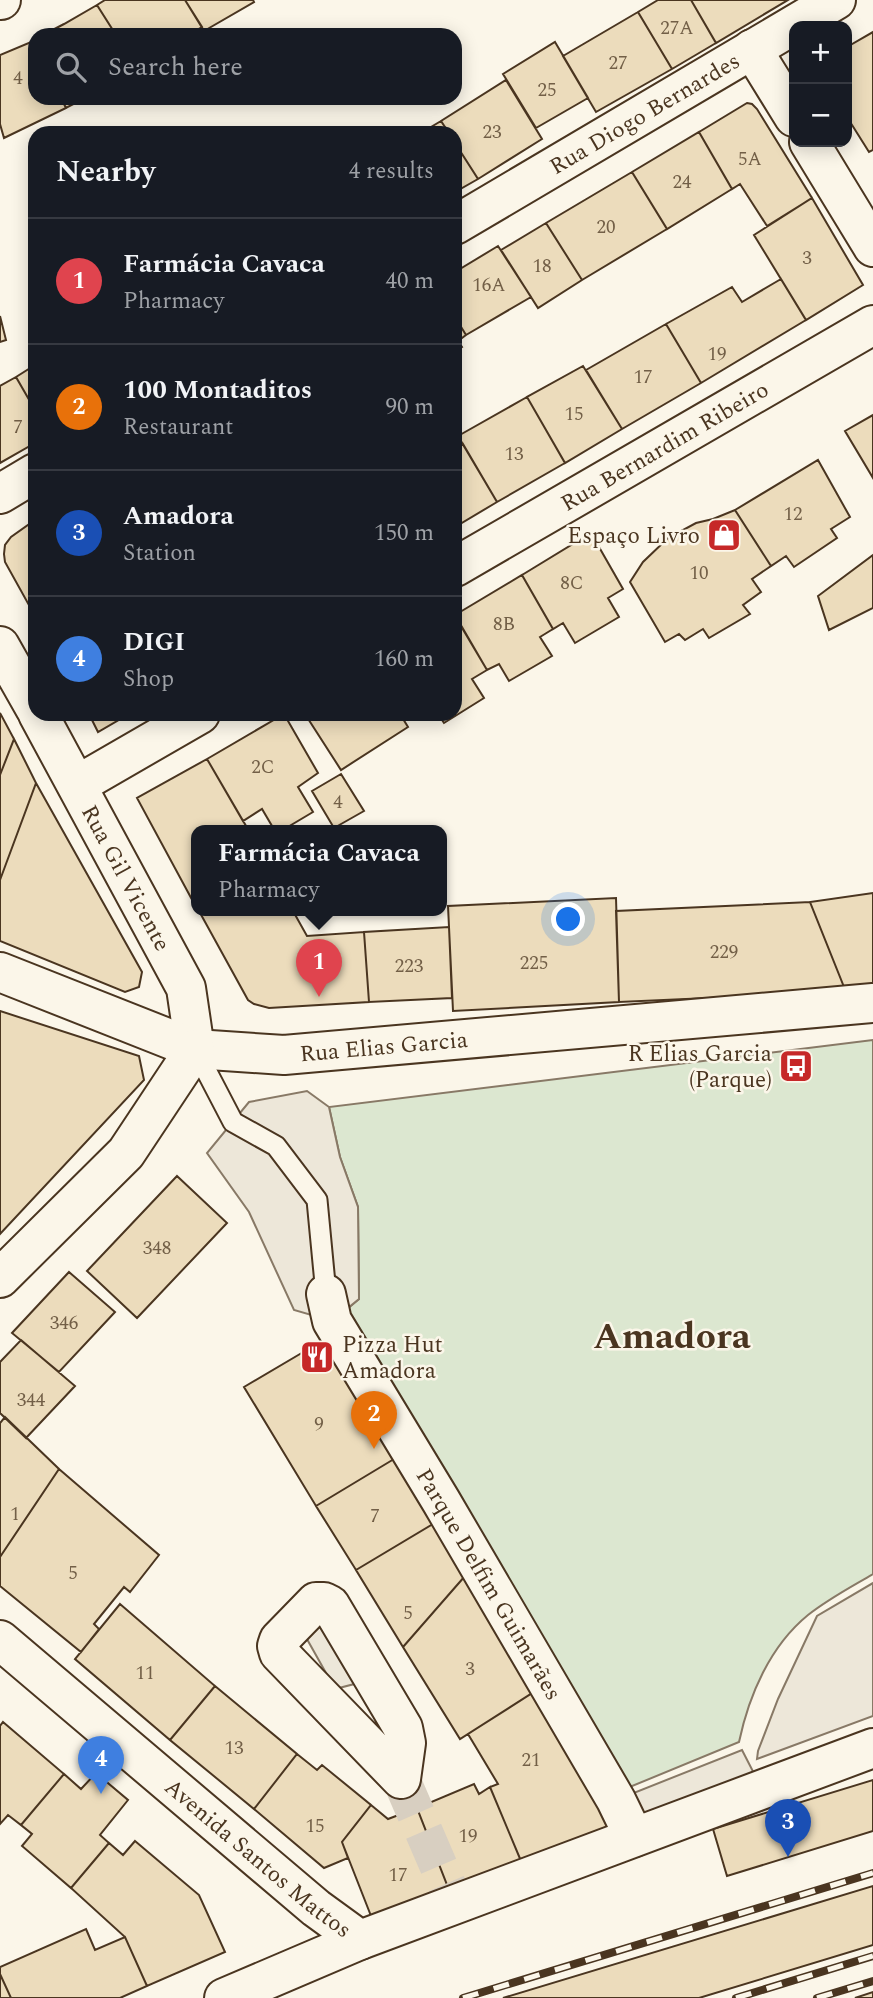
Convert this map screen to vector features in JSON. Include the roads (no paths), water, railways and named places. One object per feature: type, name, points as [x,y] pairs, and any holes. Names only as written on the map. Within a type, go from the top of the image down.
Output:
[{"type":"street","name":"Rua Diogo Bernardes","points":[[462,221],[836,0]]},
{"type":"street","points":[[752,48],[789,109]]},
{"type":"street","points":[[812,147],[873,247]]},
{"type":"street","name":"Rua Bernardim Ribeiro","points":[[462,562],[873,325]]},
{"type":"street","points":[[0,494],[28,477]]},
{"type":"street","points":[[0,646],[28,696]]},
{"type":"street","name":"Rua Gil Vicente","points":[[42,721],[186,988],[195,1049]]},
{"type":"street","points":[[77,785],[188,721]]},
{"type":"street","name":"Rua Elias Garcia","points":[[0,972],[195,1049],[284,1055],[873,1003]]},
{"type":"street","points":[[0,1278],[127,1153],[195,1049]]},
{"type":"street","name":"Parque Delfim Guimarães","points":[[326,1294],[332,1321],[616,1800],[634,1837]]},
{"type":"street","name":"Avenida Santos Mattos","points":[[0,1640],[316,1908],[360,1940],[873,1748]]},
{"type":"street","points":[[224,1998],[360,1940]]},
{"type":"lane","name":"Parque Delfim Guimarães","points":[[195,1049],[233,1122],[276,1146],[317,1200],[326,1294]]},
{"type":"tunnel","points":[[401,1779],[455,1904]]},
{"type":"railway","points":[[463,1998],[873,1873]]},
{"type":"railway","points":[[736,1998],[873,1956]]},
{"type":"railway","points":[[817,1998],[873,1981]]},
{"type":"place","name":"Espaço Livro","points":[[724,535]]},
{"type":"place","name":"Farmácia Cavaca","points":[[319,997]]},
{"type":"place","name":"R Elias Garcia (Parque)","points":[[796,1066]]},
{"type":"place","name":"Pizza Hut Amadora","points":[[317,1357]]},
{"type":"place","name":"100 Montaditos","points":[[374,1449]]},
{"type":"place","name":"DIGI","points":[[101,1794]]},
{"type":"place","name":"Amadora","points":[[788,1857]]},
{"type":"district","name":"Amadora","points":[[672,1335]]}]
